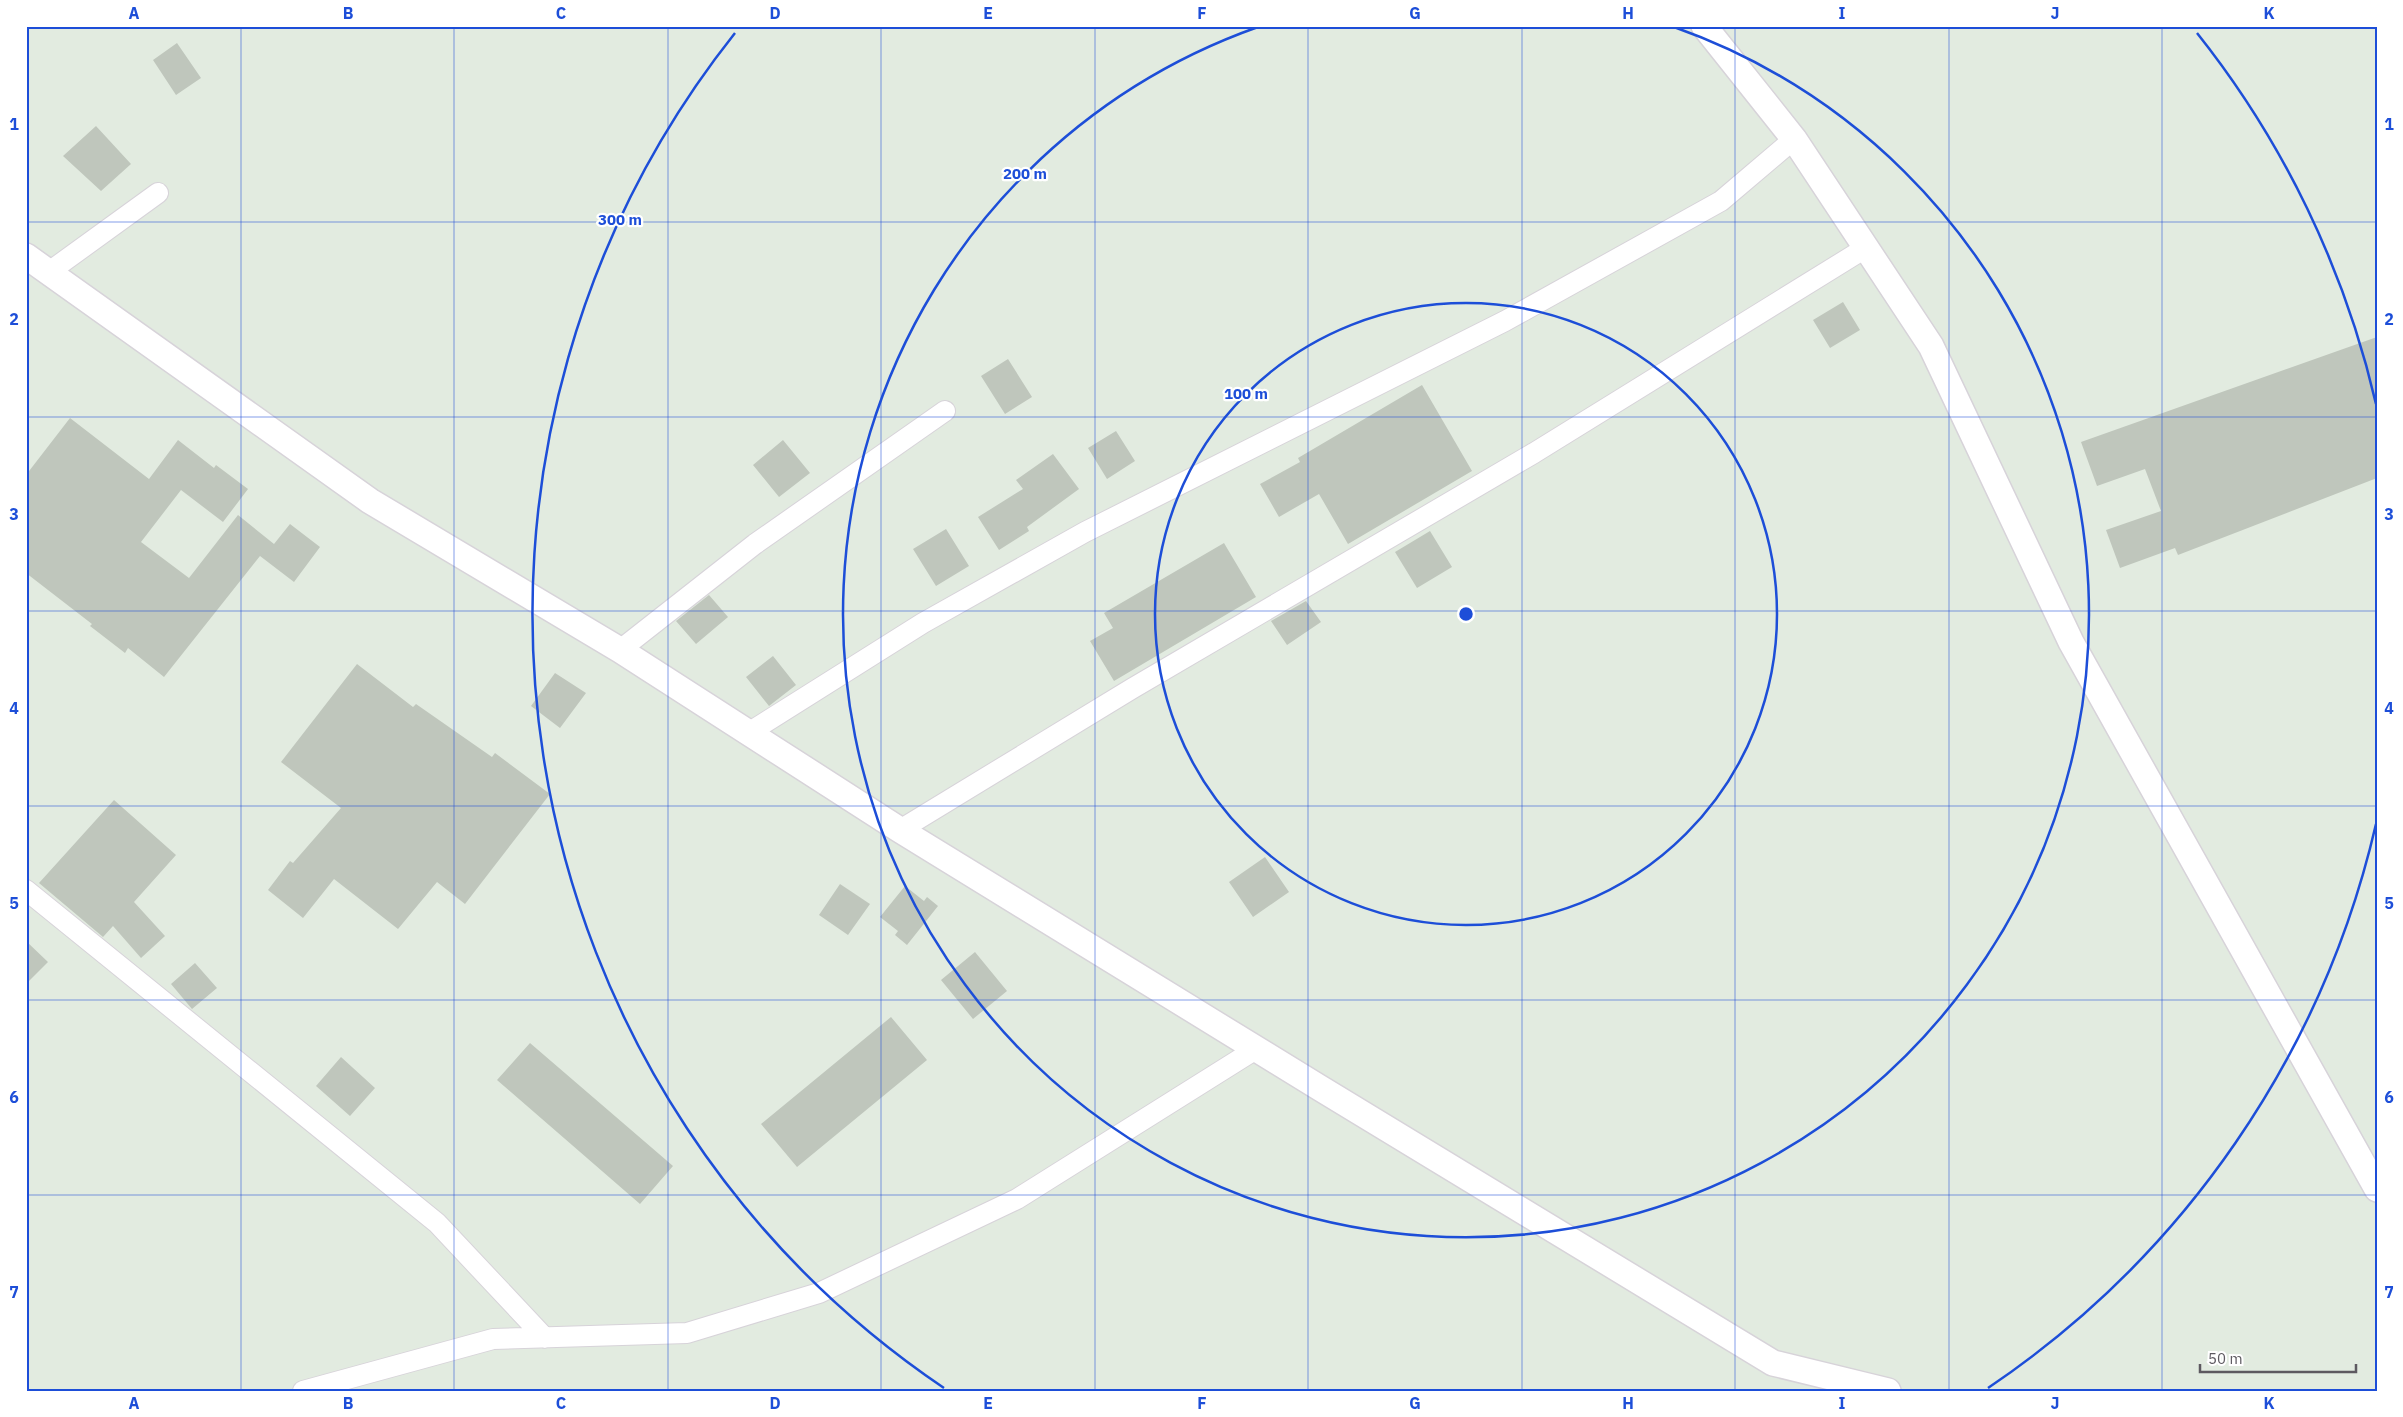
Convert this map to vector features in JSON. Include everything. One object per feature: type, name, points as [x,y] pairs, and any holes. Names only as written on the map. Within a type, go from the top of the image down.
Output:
[{"type":"street","points":[[1704,26],[1794,139],[1932,346],[2071,642],[2377,1189]]},
{"type":"street","points":[[750,732],[924,623],[1085,532],[1505,321],[1721,201],[1794,139]]},
{"type":"street","points":[[48,272],[158,193]]},
{"type":"street","points":[[900,830],[1133,688],[1534,453],[1867,247]]},
{"type":"street","points":[[26,256],[370,501],[620,650],[900,830],[1256,1049],[1772,1363],[1888,1391]]},
{"type":"street","points":[[620,650],[755,544],[945,411]]},
{"type":"street","points":[[26,890],[437,1223],[545,1338]]},
{"type":"street","points":[[303,1391],[493,1339],[687,1334],[819,1293],[1017,1199],[1256,1049]]},
{"type":"building","points":[[177,43],[201,78],[176,95],[153,60]]},
{"type":"building","points":[[96,126],[131,164],[101,191],[63,156]]},
{"type":"building","points":[[1843,302],[1860,330],[1830,348],[1813,320]]},
{"type":"building","points":[[2377,337],[2377,478],[2178,555],[2175,548],[2120,568],[2106,530],[2161,511],[2145,469],[2097,486],[2081,442]]},
{"type":"building","points":[[1008,359],[1032,397],[1005,414],[981,376]]},
{"type":"building","points":[[1422,385],[1472,471],[1348,544],[1319,494],[1279,517],[1260,484],[1300,462],[1298,458]]},
{"type":"building","points":[[70,418],[149,479],[178,440],[214,468],[216,465],[248,489],[223,522],[181,490],[141,542],[189,578],[238,515],[274,544],[290,524],[320,547],[294,582],[260,556],[164,677],[128,648],[125,653],[90,626],[92,624],[26,573],[26,475]]},
{"type":"building","points":[[1116,431],[1135,461],[1107,479],[1088,448]]},
{"type":"building","points":[[783,440],[810,473],[779,497],[753,465]]},
{"type":"building","points":[[1053,454],[1079,489],[1027,527],[1029,531],[999,550],[978,517],[1023,489],[1016,480]]},
{"type":"building","points":[[946,529],[969,566],[936,586],[913,549]]},
{"type":"building","points":[[1430,531],[1452,567],[1417,588],[1395,552]]},
{"type":"building","points":[[1224,543],[1256,597],[1114,681],[1090,641],[1113,628],[1104,613]]},
{"type":"building","points":[[709,595],[728,617],[696,644],[676,621]]},
{"type":"building","points":[[1306,601],[1321,622],[1287,645],[1271,621]]},
{"type":"building","points":[[773,656],[796,685],[769,706],[746,677]]},
{"type":"building","points":[[357,664],[413,707],[416,704],[492,757],[495,753],[550,794],[465,904],[437,882],[398,929],[334,879],[303,918],[268,890],[290,861],[293,863],[341,808],[281,762]]},
{"type":"building","points":[[555,673],[586,693],[560,728],[531,706]]},
{"type":"building","points":[[114,800],[176,855],[134,902],[165,936],[141,958],[113,926],[103,937],[39,883]]},
{"type":"building","points":[[1265,857],[1289,892],[1253,917],[1229,882]]},
{"type":"building","points":[[840,884],[870,904],[848,935],[819,915]]},
{"type":"building","points":[[905,886],[924,901],[927,897],[938,906],[907,945],[895,935],[898,931],[880,917]]},
{"type":"building","points":[[26,941],[48,962],[26,984]]},
{"type":"building","points":[[975,952],[1007,991],[973,1019],[941,980]]},
{"type":"building","points":[[195,963],[217,988],[192,1009],[171,984]]},
{"type":"building","points":[[891,1017],[927,1060],[797,1167],[761,1124]]},
{"type":"building","points":[[530,1043],[673,1166],[640,1204],[497,1080]]},
{"type":"building","points":[[341,1057],[375,1088],[350,1116],[316,1086]]}]
